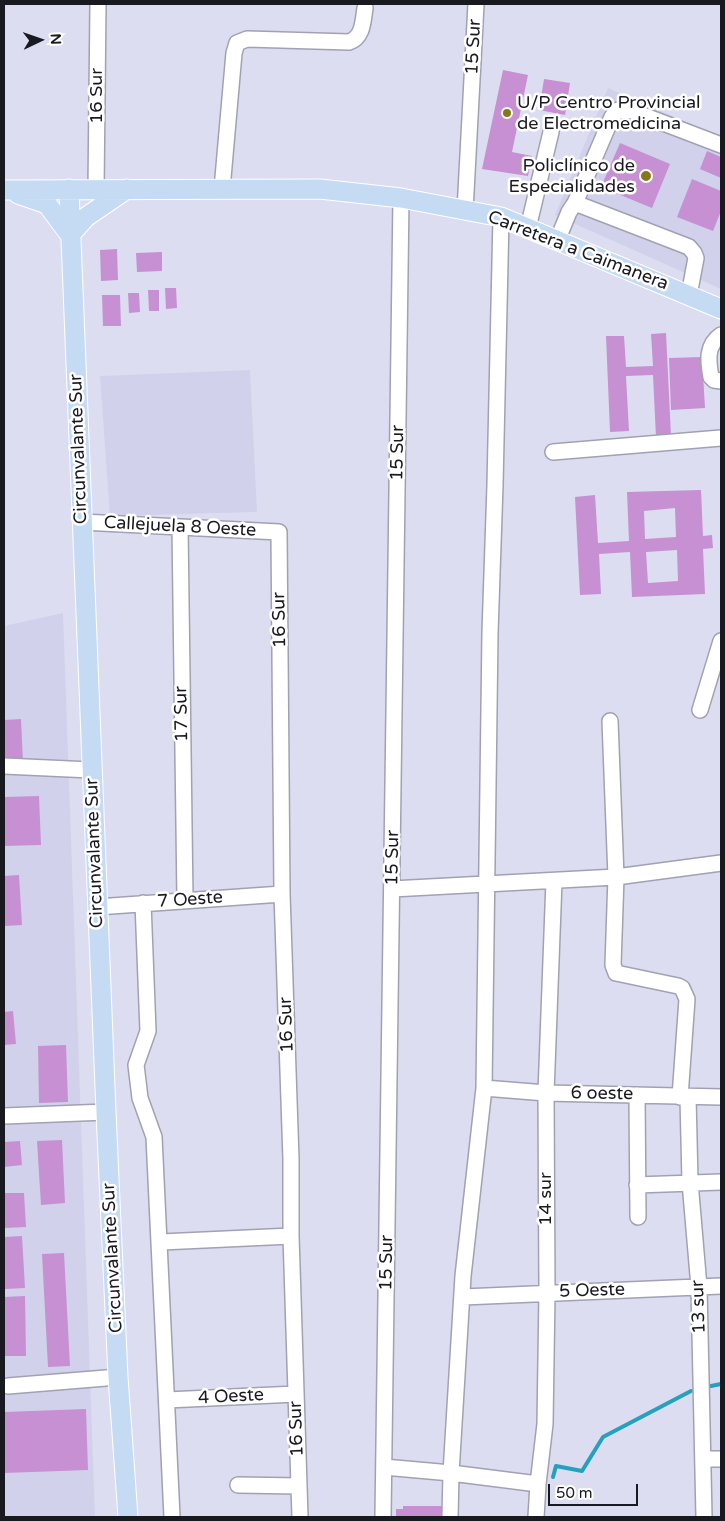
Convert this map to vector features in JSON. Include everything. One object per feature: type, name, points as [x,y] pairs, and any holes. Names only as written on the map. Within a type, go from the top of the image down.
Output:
[{"type":"main road","name":"Circunvalante Sur","points":[[68,189],[106,1112],[118,1377],[128,1517]]},
{"type":"main road","points":[[6,190],[47,204],[70,235],[86,217],[127,189]]},
{"type":"main road","name":"Carretera a Caimanera","points":[[6,190],[320,189],[401,198],[501,217],[721,309]]},
{"type":"street","name":"16 Sur","points":[[96,189],[98,4]]},
{"type":"street","name":"15 Sur","points":[[465,210],[476,4]]},
{"type":"street","points":[[222,189],[234,53],[237,43],[247,38],[355,41],[361,33],[366,8]]},
{"type":"street","points":[[557,241],[612,116],[618,110],[632,111],[721,145]]},
{"type":"street","points":[[528,228],[551,132]]},
{"type":"street","name":"15 Sur","points":[[383,1517],[401,198]]},
{"type":"street","points":[[575,203],[689,247],[696,258],[688,295]]},
{"type":"street","points":[[450,1517],[463,1276],[484,1088],[490,633],[501,217]]},
{"type":"street","points":[[721,335],[711,346],[708,357],[710,377],[721,381]]},
{"type":"street","points":[[553,452],[721,438]]},
{"type":"street","name":"Callejuela 8 Oeste","points":[[82,522],[279,532]]},
{"type":"street","name":"17 Sur","points":[[180,527],[185,900]]},
{"type":"street","name":"16 Sur","points":[[279,532],[282,894],[292,1159],[290,1236],[300,1517]]},
{"type":"street","points":[[700,710],[721,641]]},
{"type":"street","points":[[610,721],[616,877]]},
{"type":"street","points":[[4,766],[91,770]]},
{"type":"street","points":[[392,889],[616,877],[721,863]]},
{"type":"street","name":"13 sur","points":[[616,877],[613,965],[616,973],[678,986],[682,988],[687,999],[684,1097],[699,1287],[704,1517]]},
{"type":"street","name":"14 sur","points":[[536,1517],[545,1424],[547,1293],[546,1093],[554,881]]},
{"type":"street","name":"7 Oeste","points":[[97,907],[282,894]]},
{"type":"street","points":[[143,903],[148,1030],[136,1065],[140,1098],[154,1137],[172,1517]]},
{"type":"street","name":"6 oeste","points":[[484,1088],[546,1093],[721,1097]]},
{"type":"street","points":[[637,1095],[638,1217]]},
{"type":"street","points":[[4,1116],[106,1112]]},
{"type":"street","points":[[637,1185],[721,1182]]},
{"type":"street","points":[[160,1242],[290,1236]]},
{"type":"street","name":"5 Oeste","points":[[463,1297],[721,1286]]},
{"type":"street","points":[[8,1386],[118,1377]]},
{"type":"street","name":"4 Oeste","points":[[167,1400],[296,1394]]},
{"type":"street","points":[[703,1460],[721,1459]]},
{"type":"street","points":[[384,1467],[451,1472],[538,1484]]},
{"type":"street","points":[[238,1485],[299,1486]]},
{"type":"shaded area","name":"Policlínico de Especialidades","points":[[608,88],[721,137],[721,289],[555,215]]},
{"type":"shaded area","points":[[250,370],[257,512],[110,516],[100,376]]},
{"type":"shaded area","points":[[63,613],[95,1517],[4,1517],[4,626]]},
{"type":"building","name":"U/P Centro Provincial de Electromedicina","points":[[503,70],[528,75],[512,152],[532,156],[528,176],[482,169]]},
{"type":"building","points":[[544,79],[570,83],[565,115],[539,110]]},
{"type":"building","points":[[620,143],[670,164],[652,208],[601,187]]},
{"type":"building","points":[[707,151],[721,157],[721,178],[700,169]]},
{"type":"building","points":[[692,179],[721,191],[721,211],[713,231],[677,217]]},
{"type":"building","points":[[117,249],[118,280],[101,281],[100,250]]},
{"type":"building","points":[[162,252],[162,271],[137,272],[136,253]]},
{"type":"building","points":[[165,288],[176,288],[177,308],[166,309]]},
{"type":"building","points":[[148,290],[159,290],[159,311],[149,311]]},
{"type":"building","points":[[128,293],[139,293],[140,312],[129,313]]},
{"type":"building","points":[[102,295],[120,295],[121,326],[103,326]]},
{"type":"building","points":[[666,333],[671,436],[656,437],[653,375],[626,376],[629,431],[610,432],[606,336],[624,336],[626,367],[653,366],[651,334]]},
{"type":"building","points":[[702,357],[705,408],[671,410],[669,358]]},
{"type":"building","points":[[701,490],[703,536],[712,535],[713,548],[703,549],[705,594],[632,597],[630,552],[599,554],[601,594],[580,595],[575,497],[595,495],[598,543],[629,541],[627,492]],"holes":[[[675,508],[676,537],[645,539],[644,511]],[[677,550],[678,581],[648,583],[646,552]]]},
{"type":"building","points":[[21,719],[23,762],[4,763],[4,720]]},
{"type":"building","points":[[39,796],[41,845],[4,846],[4,797]]},
{"type":"building","points":[[19,875],[22,925],[4,926],[4,876]]},
{"type":"building","points":[[13,1011],[16,1044],[4,1045],[4,1012]]},
{"type":"building","points":[[66,1045],[68,1102],[39,1103],[38,1046]]},
{"type":"building","points":[[62,1140],[65,1203],[41,1205],[37,1141]]},
{"type":"building","points":[[20,1141],[22,1165],[4,1167],[4,1142]]},
{"type":"building","points":[[4,1193],[24,1193],[26,1227],[4,1228]]},
{"type":"building","points":[[22,1236],[25,1288],[5,1289],[4,1237]]},
{"type":"building","points":[[64,1253],[70,1366],[48,1367],[42,1254]]},
{"type":"building","points":[[25,1296],[26,1356],[4,1356],[4,1297]]},
{"type":"building","points":[[86,1409],[88,1470],[4,1473],[4,1412]]},
{"type":"building","points":[[403,1506],[447,1506],[449,1517],[396,1517],[396,1509],[403,1509]]},
{"type":"waterway","points":[[706,1387],[721,1384]]},
{"type":"waterway","points":[[553,1477],[556,1466],[582,1471],[603,1437],[691,1391]]},
{"type":"place","name":"U/P Centro Provincial de Electromedicina","points":[[507,113]]},
{"type":"place","name":"Policlínico de Especialidades","points":[[646,176]]}]
